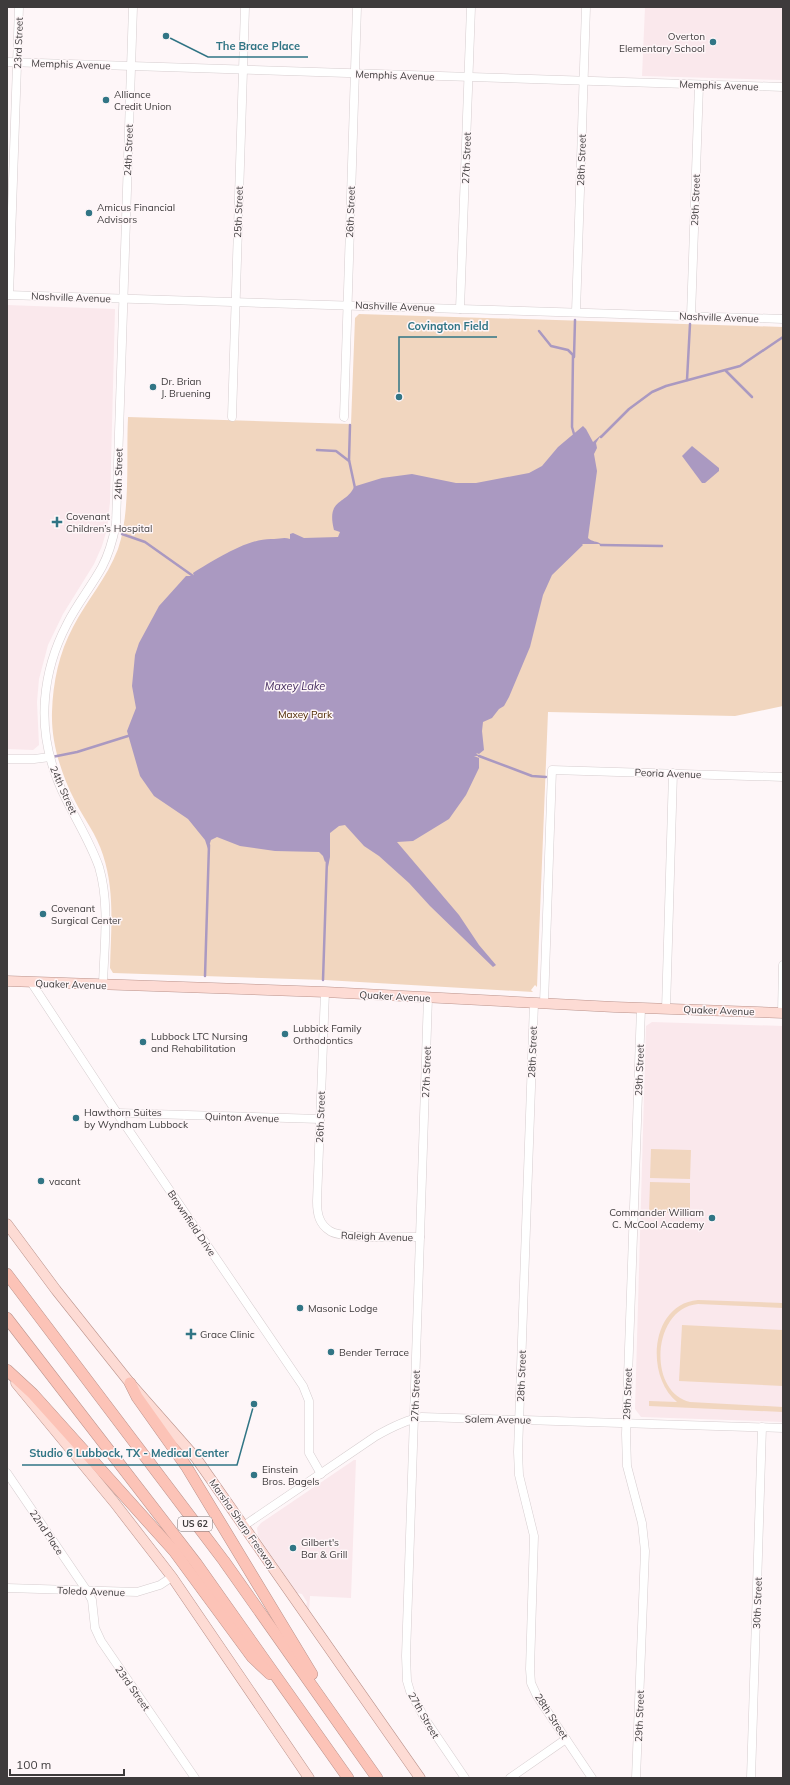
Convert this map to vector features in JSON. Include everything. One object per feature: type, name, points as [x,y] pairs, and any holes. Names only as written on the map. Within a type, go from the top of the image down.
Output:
[{"type":"highway","name":"US 62","points":[[7,1274],[224,1561],[377,1778]]},
{"type":"highway","name":"US 62","points":[[7,1318],[196,1563],[348,1778]]},
{"type":"highway","points":[[7,1371],[34,1394],[174,1551],[252,1657],[285,1688]]},
{"type":"highway","points":[[130,1383],[136,1397],[186,1466],[358,1752]]},
{"type":"main road","name":"Quaker Avenue","points":[[7,981],[325,992],[641,1008],[782,1013]]},
{"type":"main road","name":"Marsha Sharp Freeway","points":[[7,1224],[56,1290],[130,1383],[196,1458],[420,1778]]},
{"type":"main road","points":[[7,1371],[114,1502],[172,1577],[310,1778]]},
{"type":"street","name":"23rd Street","points":[[8,295],[19,7]]},
{"type":"street","name":"24th Street","points":[[103,985],[105,934],[102,883],[93,852],[67,801],[50,757],[45,722],[45,700],[52,662],[67,623],[102,566],[113,539],[116,524],[133,7]]},
{"type":"street","name":"25th Street","points":[[232,417],[245,7]]},
{"type":"street","name":"26th Street","points":[[344,417],[357,7]]},
{"type":"street","name":"27th Street","points":[[460,309],[471,7]]},
{"type":"street","name":"28th Street","points":[[576,312],[586,7]]},
{"type":"street","name":"Memphis Avenue","points":[[7,62],[783,87]]},
{"type":"street","name":"29th Street","points":[[691,316],[699,85]]},
{"type":"street","name":"Nashville Avenue","points":[[8,295],[783,319]]},
{"type":"street","points":[[7,759],[34,759],[50,757]]},
{"type":"street","name":"28th Street","points":[[552,770],[519,1419],[519,1475],[534,1536],[530,1668],[531,1683],[537,1696],[592,1778]]},
{"type":"street","name":"Peoria Avenue","points":[[552,770],[783,777]]},
{"type":"street","points":[[666,1009],[673,773]]},
{"type":"street","points":[[782,1013],[783,965]]},
{"type":"street","name":"Brownfield Drive","points":[[31,982],[117,1113],[303,1386],[309,1401],[308,1453],[321,1474]]},
{"type":"street","name":"26th Street","points":[[325,992],[317,1211],[321,1223],[335,1234]]},
{"type":"street","name":"27th Street","points":[[428,997],[407,1681],[416,1704],[465,1778]]},
{"type":"street","name":"29th Street","points":[[636,1778],[645,1551],[642,1523],[627,1466],[626,1422],[641,1008]]},
{"type":"street","name":"Quinton Avenue","points":[[117,1113],[320,1119]]},
{"type":"street","name":"Raleigh Avenue","points":[[335,1234],[420,1237]]},
{"type":"street","name":"Salem Avenue","points":[[244,1525],[376,1436],[396,1425],[414,1418],[519,1419],[783,1428]]},
{"type":"street","name":"30th Street","points":[[751,1778],[762,1427]]},
{"type":"street","name":"22nd Place","points":[[7,1473],[87,1591]]},
{"type":"street","name":"Toledo Avenue","points":[[7,1588],[87,1591],[145,1591],[160,1585],[172,1577]]},
{"type":"street","name":"23rd Street","points":[[87,1591],[92,1600],[95,1628],[101,1641],[196,1778]]},
{"type":"street","points":[[510,1778],[566,1738]]},
{"type":"shaded area","name":"Overton Elementary School","points":[[645,7],[783,7],[783,80],[642,76]]},
{"type":"shaded area","name":"Covenant Children’s Hospital","points":[[7,305],[115,309],[110,502],[107,529],[102,546],[94,564],[63,614],[48,645],[39,679],[37,702],[39,745],[33,750],[7,749]]},
{"type":"shaded area","name":"Commander William C. McCool Academy","points":[[652,1022],[783,1026],[783,1422],[641,1417],[635,1409],[646,1026]]},
{"type":"shaded area","points":[[356,1460],[351,1598],[310,1596],[309,1612],[306,1606],[307,1602],[302,1594],[297,1593],[258,1536],[257,1528],[261,1523]]},
{"type":"green space","name":"Maxey Park","points":[[359,314],[783,327],[783,706],[735,716],[548,712],[537,987],[535,985],[531,990],[533,992],[325,980],[113,973],[110,968],[111,897],[107,869],[97,841],[75,801],[61,769],[53,735],[52,712],[55,679],[60,657],[68,637],[79,617],[108,570],[118,549],[122,534],[125,518],[127,484],[128,417],[351,424],[355,318]]},
{"type":"green space","points":[[651,1149],[691,1150],[690,1179],[650,1178]]},
{"type":"green space","points":[[650,1182],[690,1183],[690,1214],[649,1212]]},
{"type":"green space","points":[[698,1300],[783,1303],[783,1308],[698,1304],[683,1309],[671,1320],[664,1334],[661,1351],[662,1368],[667,1383],[676,1395],[690,1402],[783,1407],[783,1412],[649,1406],[649,1401],[677,1402],[667,1390],[660,1376],[657,1359],[658,1343],[662,1327],[670,1314],[682,1304]]},
{"type":"green space","points":[[682,1325],[783,1330],[783,1386],[679,1381]]},
{"type":"water","name":"Maxey Lake","points":[[583,426],[593,442],[601,435],[596,443],[597,448],[594,454],[597,471],[588,538],[601,544],[601,546],[599,544],[582,544],[583,545],[552,575],[543,595],[530,647],[509,697],[504,706],[499,709],[492,718],[483,722],[482,731],[484,750],[479,754],[476,753],[479,756],[474,756],[479,758],[479,768],[466,795],[449,819],[413,841],[397,842],[459,915],[479,945],[496,965],[493,967],[430,906],[409,883],[379,856],[364,846],[345,825],[339,826],[330,833],[330,857],[328,867],[328,860],[325,862],[323,856],[319,852],[275,851],[240,846],[217,837],[211,840],[208,849],[205,840],[188,819],[154,796],[140,776],[127,731],[136,708],[132,686],[135,655],[139,643],[159,606],[186,576],[194,576],[193,573],[221,556],[243,546],[264,539],[290,539],[290,534],[293,533],[304,538],[338,537],[340,532],[334,530],[332,520],[335,507],[351,493],[354,487],[356,488],[356,486],[382,478],[412,474],[456,483],[476,483],[529,473],[542,466],[558,447]]},
{"type":"water","points":[[692,446],[719,468],[719,471],[705,483],[702,483],[682,456]]},
{"type":"waterway","points":[[574,357],[575,320]]},
{"type":"waterway","points":[[687,380],[690,324]]},
{"type":"waterway","points":[[539,331],[551,346],[568,350],[573,355],[572,427],[574,434]]},
{"type":"waterway","points":[[601,437],[629,409],[652,392],[666,386],[740,366],[783,337]]},
{"type":"waterway","points":[[726,371],[752,397]]},
{"type":"waterway","points":[[350,425],[349,460],[355,488]]},
{"type":"waterway","points":[[317,450],[336,451],[349,461]]},
{"type":"waterway","points":[[122,534],[145,542],[193,576]]},
{"type":"waterway","points":[[601,545],[662,546]]},
{"type":"waterway","points":[[52,757],[77,752],[128,736]]},
{"type":"waterway","points":[[479,756],[532,776],[546,777]]},
{"type":"waterway","points":[[205,976],[209,845]]},
{"type":"waterway","points":[[323,980],[327,859]]},
{"type":"place","name":"The Brace Place","points":[[166,36]]},
{"type":"place","name":"Overton Elementary School","points":[[713,42]]},
{"type":"place","name":"Alliance Credit Union","points":[[106,100]]},
{"type":"place","name":"Amicus Financial Advisors","points":[[89,213]]},
{"type":"place","name":"Dr. Brian J. Bruening","points":[[153,387]]},
{"type":"place","name":"Covington Field","points":[[399,397]]},
{"type":"place","name":"Covenant Children’s Hospital","points":[[57,522]]},
{"type":"place","name":"Covenant Surgical Center","points":[[43,914]]},
{"type":"place","name":"Lubbick Family Orthodontics","points":[[285,1034]]},
{"type":"place","name":"Lubbock LTC Nursing and Rehabilitation","points":[[143,1042]]},
{"type":"place","name":"Hawthorn Suites by Wyndham Lubbock","points":[[76,1118]]},
{"type":"place","name":"vacant","points":[[41,1181]]},
{"type":"place","name":"Commander William C. McCool Academy","points":[[712,1218]]},
{"type":"place","name":"Masonic Lodge","points":[[300,1308]]},
{"type":"place","name":"Grace Clinic","points":[[191,1334]]},
{"type":"place","name":"Bender Terrace","points":[[331,1352]]},
{"type":"place","name":"Studio 6 Lubbock, TX - Medical Center","points":[[254,1404]]},
{"type":"place","name":"Einstein Bros. Bagels","points":[[254,1475]]},
{"type":"place","name":"Gilbert's Bar & Grill","points":[[293,1548]]}]
